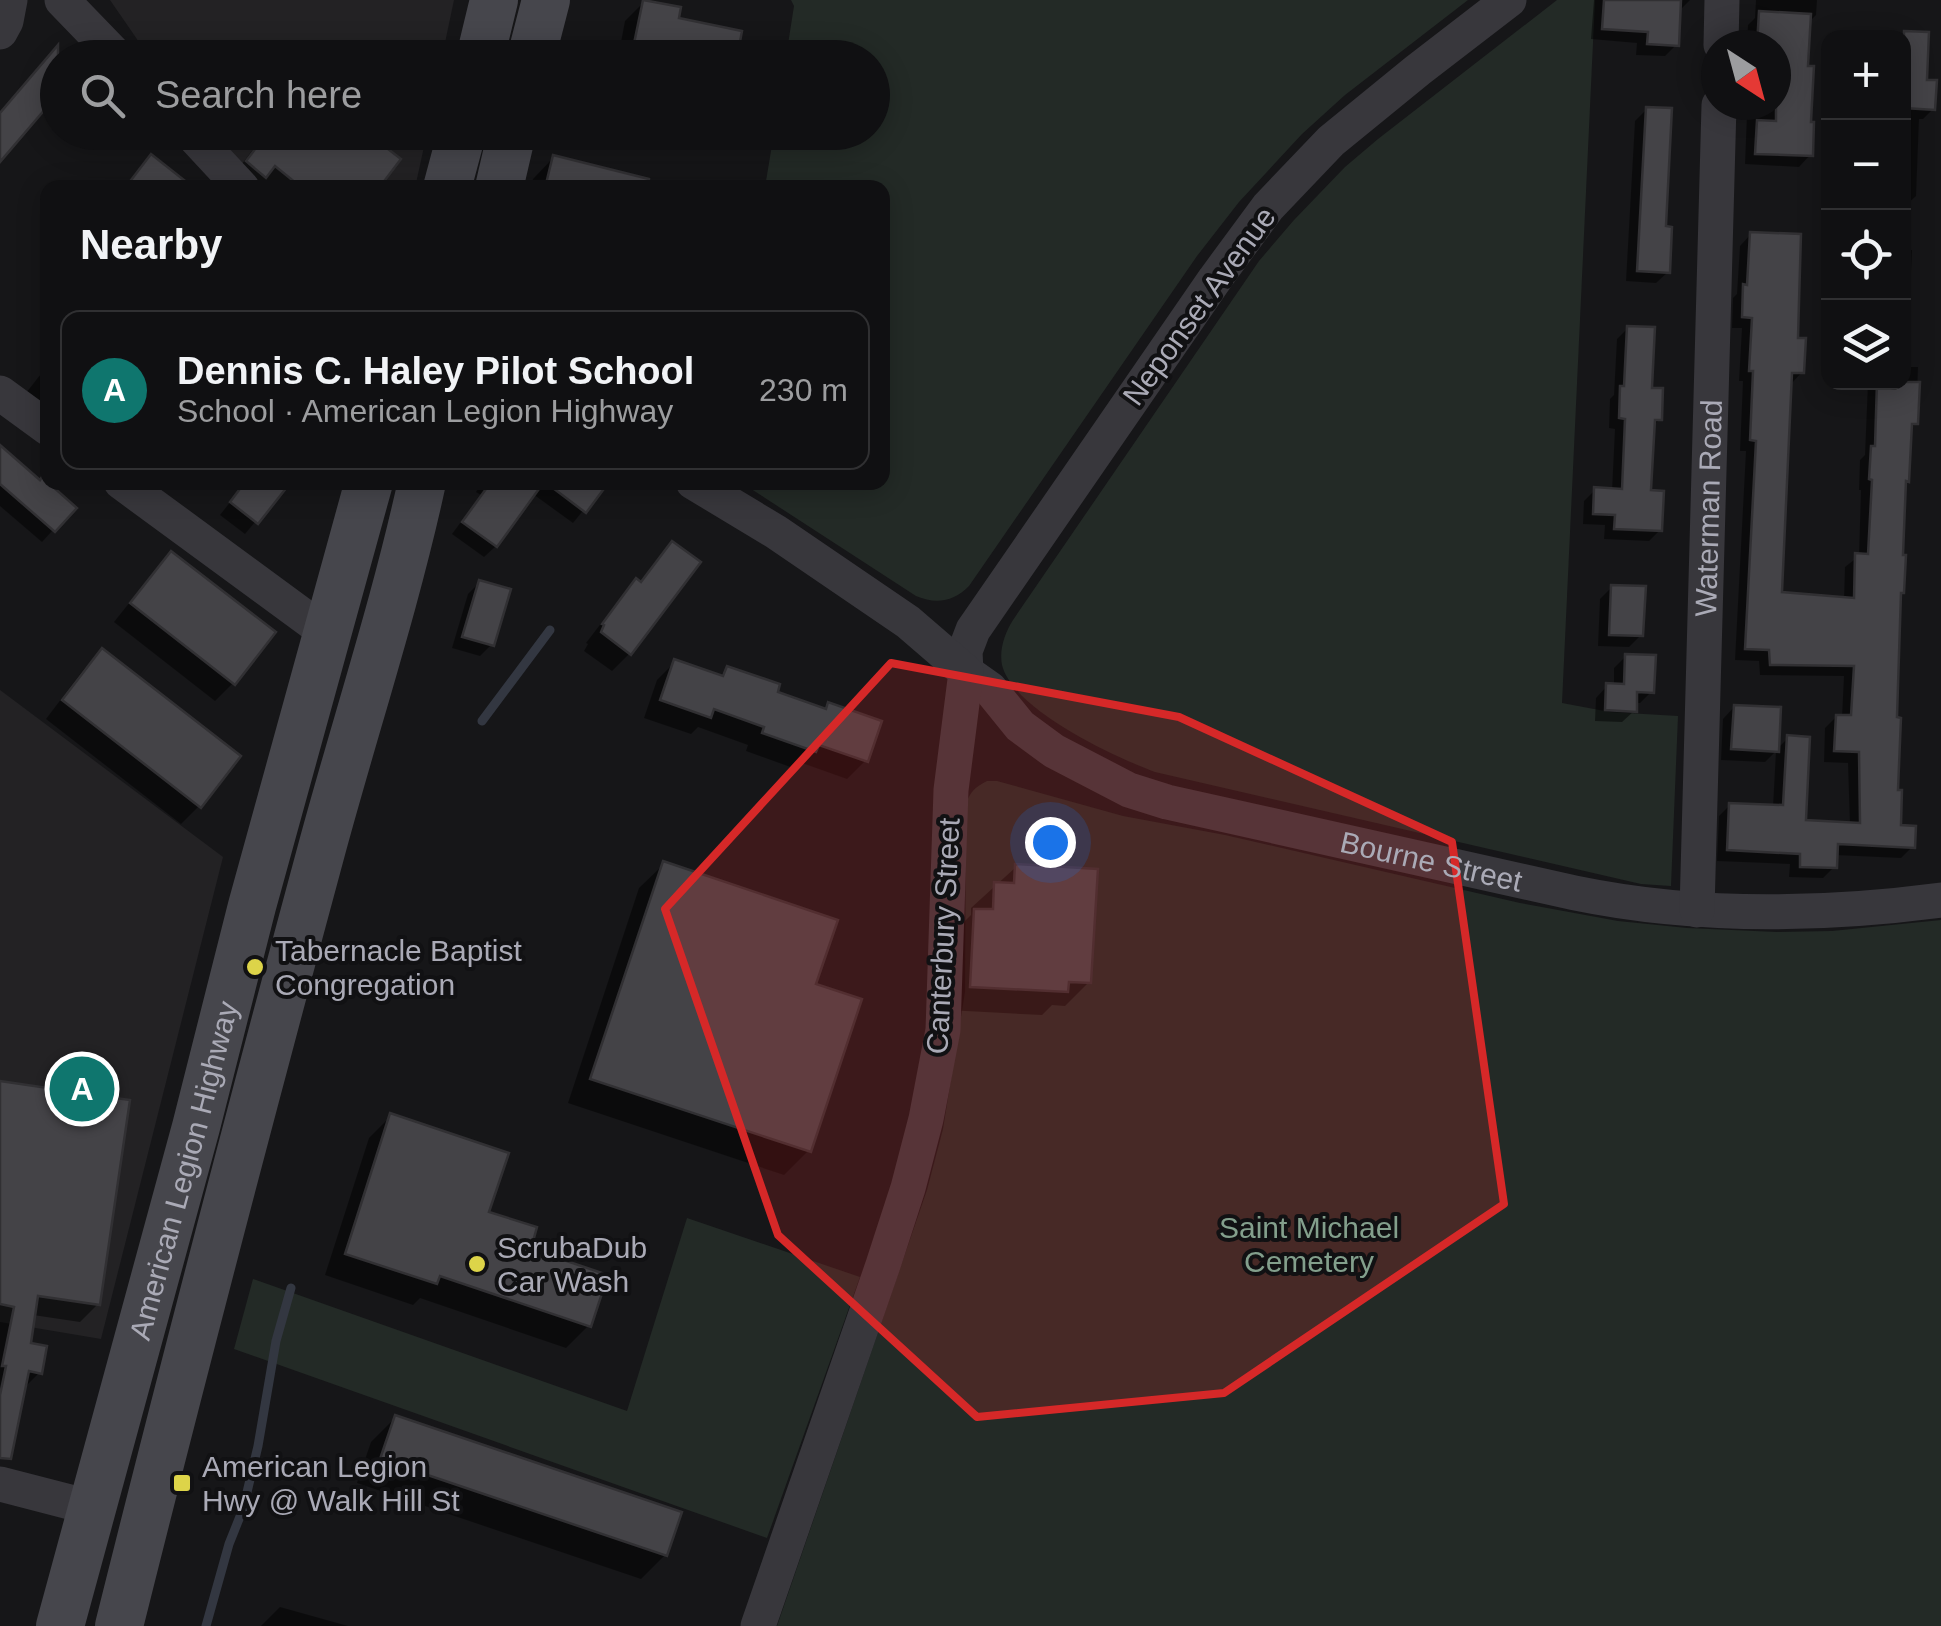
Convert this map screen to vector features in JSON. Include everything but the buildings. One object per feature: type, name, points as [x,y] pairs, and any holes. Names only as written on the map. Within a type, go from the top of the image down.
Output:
[{"type":"main road","points":[[484,40],[494,0]]},
{"type":"main road","points":[[536,40],[546,0]]},
{"type":"main road","points":[[448,180],[457,150]]},
{"type":"main road","points":[[501,180],[508,150]]},
{"type":"main road","name":"American Legion Highway","points":[[60,1626],[366,490]]},
{"type":"main road","name":"American Legion Highway","points":[[119,1626],[230,1187],[409,544],[420,490]]},
{"type":"street","points":[[0,32],[10,0]]},
{"type":"street","name":"Neponset Avenue","points":[[966,672],[965,651],[973,630],[1214,279],[1268,207],[1331,142],[1509,0]]},
{"type":"street","points":[[1721,30],[1722,0]]},
{"type":"street","points":[[67,6],[100,40]]},
{"type":"street","name":"Waterman Road","points":[[1697,910],[1719,120]]},
{"type":"street","points":[[207,150],[235,180]]},
{"type":"street","points":[[0,394],[40,422]]},
{"type":"street","points":[[133,490],[328,634]]},
{"type":"street","points":[[707,490],[908,622],[966,672]]},
{"type":"street","name":"Bourne Street","points":[[966,672],[990,689],[1020,726],[1042,743],[1097,774],[1148,796],[1634,904],[1697,910],[1808,912],[1941,900]]},
{"type":"street","name":"Canterbury Street","points":[[758,1626],[890,1246],[926,1119],[943,1030],[951,790],[966,672]]},
{"type":"street","points":[[0,1484],[93,1508]]},
{"type":"highlighted area","points":[[891,663],[1179,717],[1452,842],[1504,1204],[1224,1393],[977,1417],[778,1235],[665,909]]},
{"type":"shaded area","points":[[110,0],[454,0],[446,40],[138,40]]},
{"type":"shaded area","points":[[225,150],[423,150],[417,180],[251,180]]},
{"type":"shaded area","points":[[0,690],[223,857],[101,1339],[0,1322]]},
{"type":"green space","points":[[791,0],[1468,0],[1345,95],[1302,134],[1239,202],[1197,256],[969,586],[938,601],[916,596],[753,490],[890,490],[890,180],[766,180],[771,150],[890,150],[890,40],[789,40],[794,6]]},
{"type":"green space","points":[[1557,0],[1595,0],[1562,703],[1610,712],[1678,716],[1671,886],[1641,884],[1155,772],[1092,743],[1045,715],[1010,682],[1002,665],[1003,641],[1013,620],[1259,261],[1345,167]]},
{"type":"green space","name":"Saint Michael Cemetery","points":[[987,781],[1123,816],[1618,921],[1777,932],[1832,931],[1941,920],[1941,1626],[777,1626],[927,1190],[943,1129],[965,992],[966,804],[974,790]]},
{"type":"green space","points":[[687,1218],[860,1277],[767,1538],[234,1349],[253,1279],[627,1411]]},
{"type":"waterway","points":[[482,721],[550,630]]},
{"type":"waterway","points":[[206,1626],[243,1509],[276,1341],[291,1288]]},
{"type":"place","name":"Tabernacle Baptist Congregation","points":[[255,967]]},
{"type":"place","name":"Dennis C. Haley Pilot School","points":[[82,1089]]},
{"type":"place","name":"ScrubaDub Car Wash","points":[[477,1264]]},
{"type":"place","name":"American Legion Hwy @ Walk Hill St","points":[[182,1483]]}]
